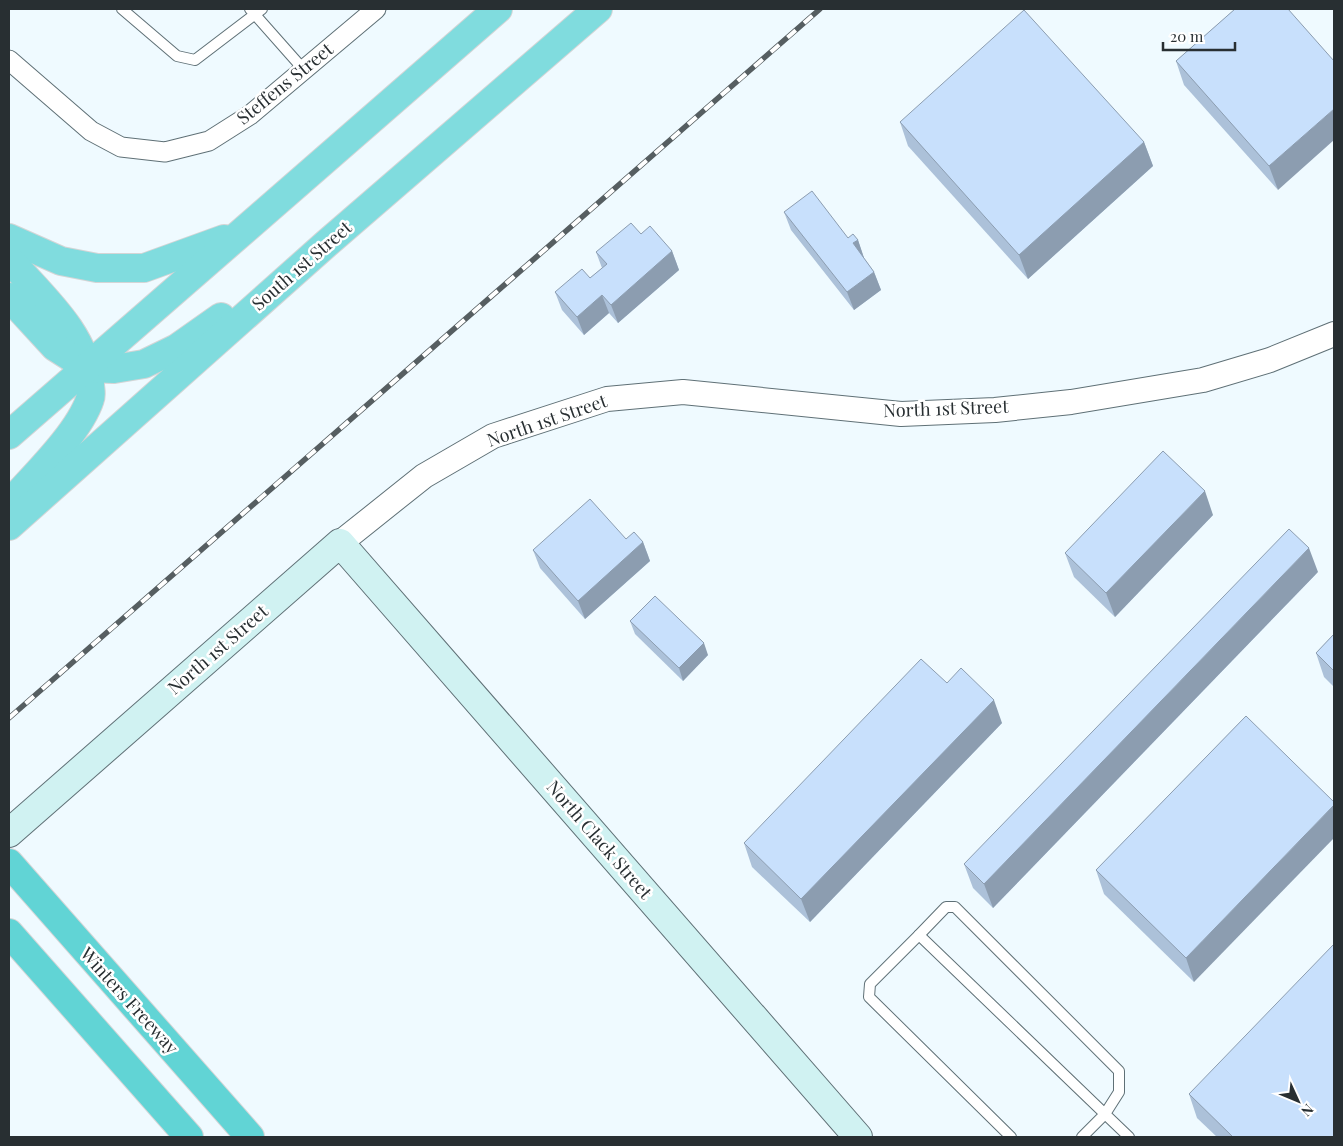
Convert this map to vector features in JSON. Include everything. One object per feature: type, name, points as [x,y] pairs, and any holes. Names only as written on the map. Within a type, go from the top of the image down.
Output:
[{"type":"highway","points":[[9,435],[498,9]]},
{"type":"highway","name":"South 1st Street","points":[[9,526],[326,244],[598,9]]},
{"type":"highway","points":[[9,238],[60,261],[97,268],[144,268],[242,232]]},
{"type":"highway","points":[[9,297],[55,347],[88,368],[114,368],[144,364],[177,348],[326,244]]},
{"type":"highway","points":[[9,259],[75,335],[88,368],[91,398],[79,420],[45,464],[9,504]]},
{"type":"highway","name":"Winters Freeway","points":[[9,863],[250,1137]]},
{"type":"highway","points":[[16,941],[190,1137]]},
{"type":"main road","name":"North 1st Street","points":[[9,833],[340,543]]},
{"type":"main road","name":"North Clack Street","points":[[340,543],[858,1137]]},
{"type":"street","name":"Steffens Street","points":[[9,60],[91,132],[121,147],[165,152],[209,141],[250,115],[376,9]]},
{"type":"street","name":"North 1st Street","points":[[340,543],[424,476],[492,436],[607,399],[683,392],[901,414],[995,410],[1071,402],[1203,380],[1270,360],[1334,334]]},
{"type":"lane","points":[[122,9],[177,56],[196,60],[256,11],[304,70]]},
{"type":"lane","points":[[1011,1137],[869,997],[870,984],[946,907],[955,907],[1119,1071],[1119,1092],[1105,1114],[1082,1137]]},
{"type":"lane","points":[[919,935],[1130,1137]]},
{"type":"building","points":[[1235,9],[1288,9],[1334,61],[1334,109],[1269,166],[1176,61]]},
{"type":"building","points":[[1024,10],[1144,142],[1019,255],[900,122]]},
{"type":"building","points":[[812,191],[848,238],[853,234],[858,240],[853,243],[874,272],[847,292],[784,212]]},
{"type":"building","points":[[631,223],[641,234],[650,226],[672,251],[611,305],[602,295],[577,317],[555,292],[582,269],[590,278],[607,264],[596,252]]},
{"type":"building","points":[[1163,451],[1205,491],[1106,593],[1065,553]]},
{"type":"building","points":[[590,499],[626,539],[634,532],[643,542],[578,601],[533,550]]},
{"type":"building","points":[[1289,529],[1309,548],[984,884],[964,864]]},
{"type":"building","points":[[655,596],[704,643],[679,668],[630,621]]},
{"type":"building","points":[[1334,634],[1334,671],[1316,653]]},
{"type":"building","points":[[921,659],[947,683],[961,668],[994,700],[801,899],[744,843]]},
{"type":"building","points":[[1246,716],[1334,802],[1334,805],[1186,958],[1096,870]]},
{"type":"building","points":[[1334,944],[1334,1137],[1233,1137],[1189,1094]]},
{"type":"railway","points":[[9,718],[820,9]]}]
